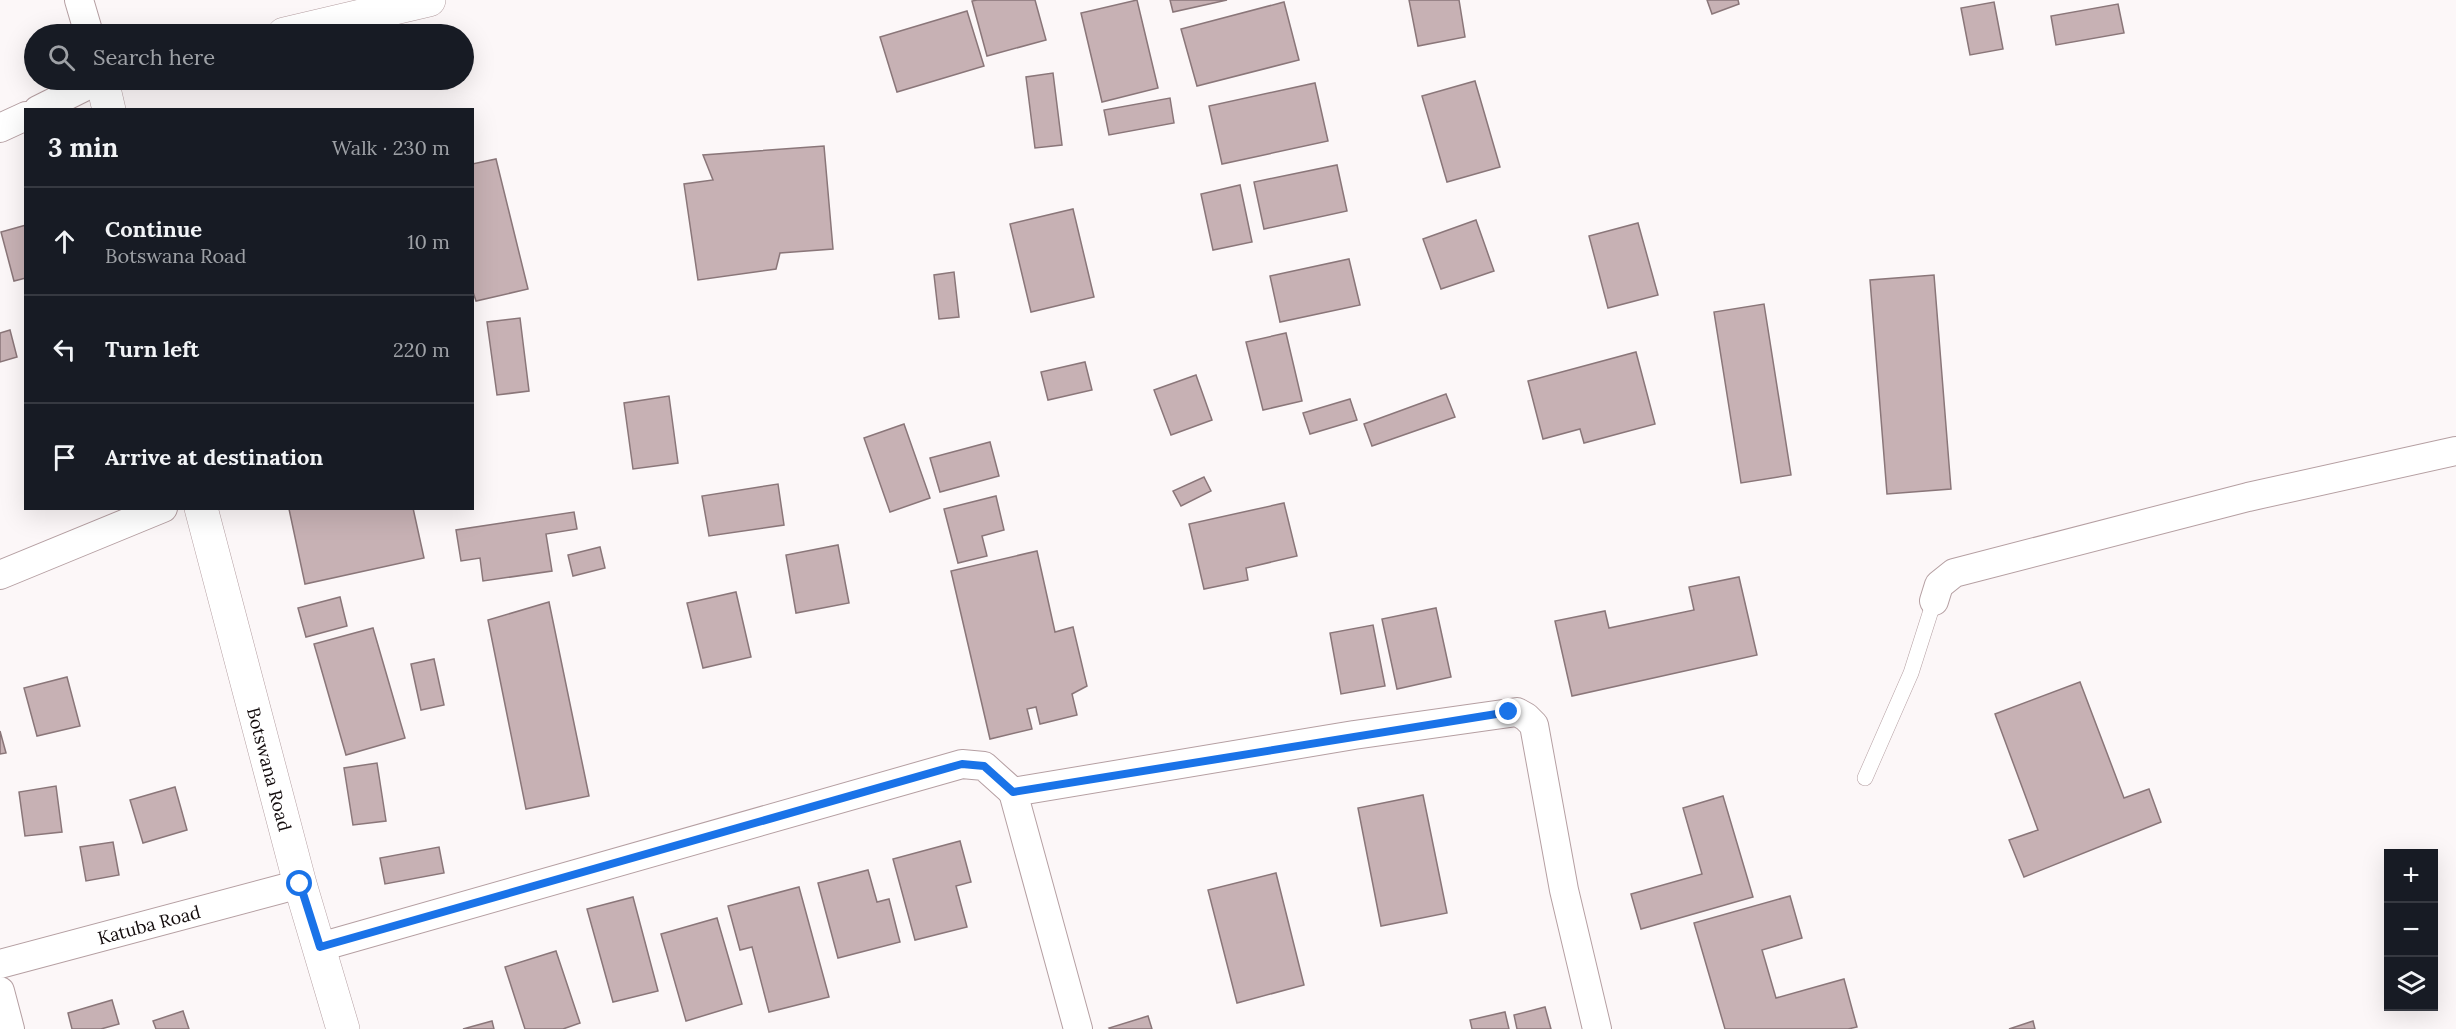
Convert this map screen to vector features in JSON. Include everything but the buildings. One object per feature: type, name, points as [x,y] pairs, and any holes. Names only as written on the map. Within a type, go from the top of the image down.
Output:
[{"type":"street","points":[[79,0],[86,24]]},
{"type":"street","points":[[327,24],[429,0]]},
{"type":"street","points":[[42,108],[79,90]]},
{"type":"street","points":[[103,90],[108,108]]},
{"type":"street","points":[[0,128],[24,117]]},
{"type":"street","points":[[1934,601],[1939,585],[1954,573],[2248,496],[2456,451]]},
{"type":"street","points":[[0,575],[158,510]]},
{"type":"street","name":"Botswana Road","points":[[202,510],[300,884],[343,1029]]},
{"type":"street","points":[[1013,792],[1365,734],[1517,712],[1534,725],[1564,890],[1597,1029]]},
{"type":"street","points":[[320,947],[962,764],[984,766],[1013,792],[1078,1029]]},
{"type":"street","name":"Katuba Road","points":[[0,964],[300,884]]},
{"type":"street","points":[[0,991],[10,1029]]},
{"type":"lane","points":[[1865,778],[1911,672],[1934,601]]},
{"type":"route","points":[[300,884],[320,947],[962,764],[984,766],[1013,792],[1354,735],[1509,712]]}]
